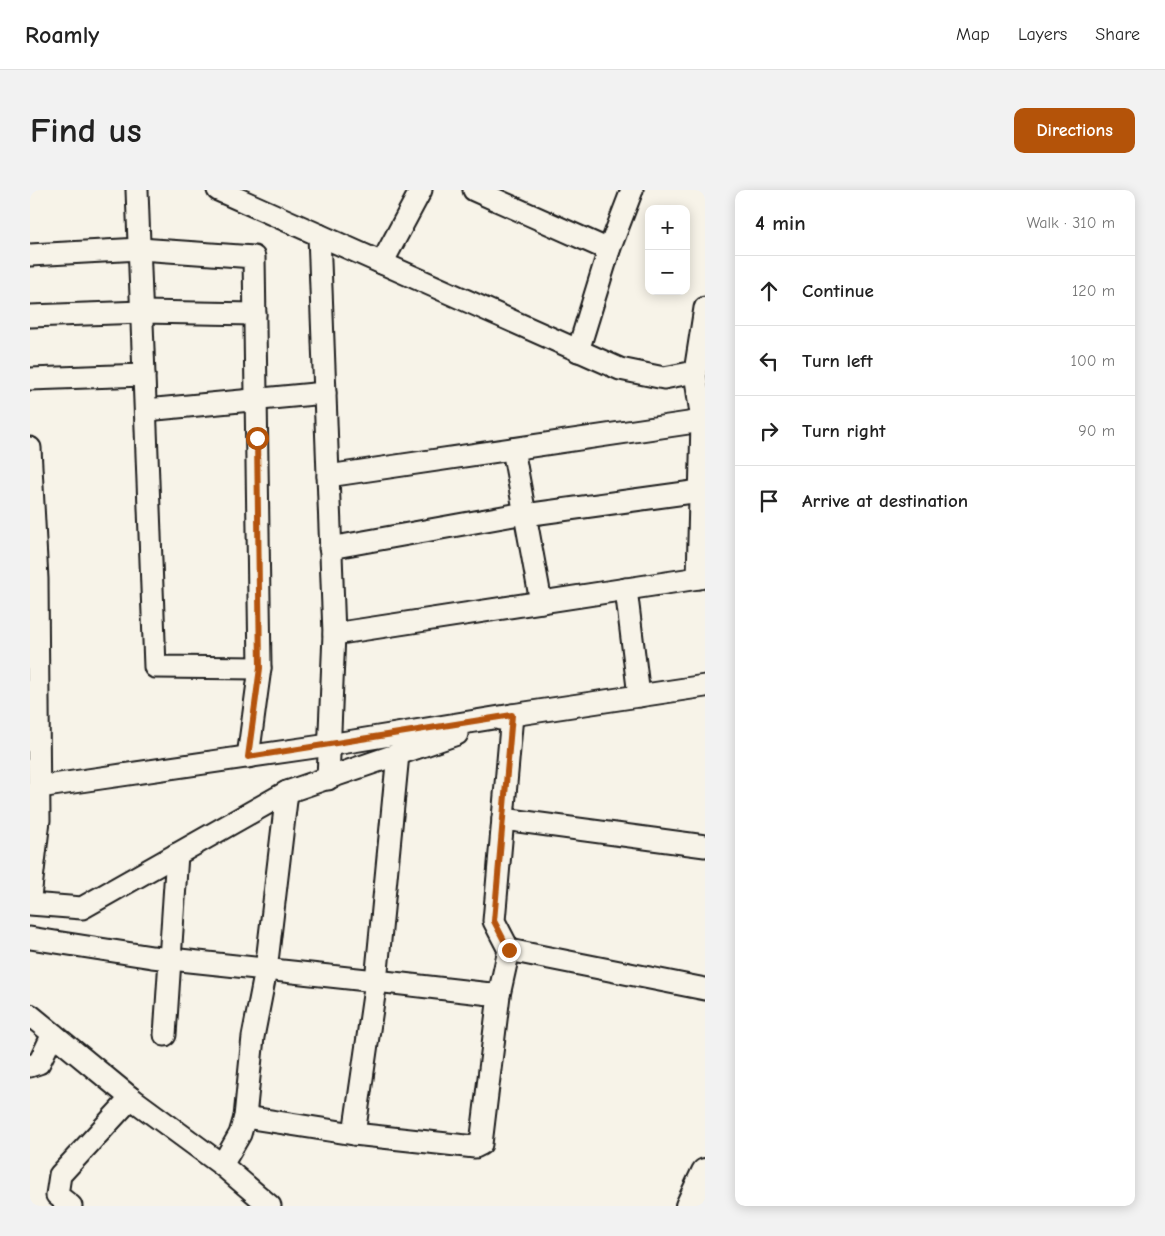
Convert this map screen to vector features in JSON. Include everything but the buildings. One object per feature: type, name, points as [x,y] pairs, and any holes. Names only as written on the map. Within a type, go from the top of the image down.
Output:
[{"type":"street","points":[[137,190],[155,667],[260,668]]},
{"type":"street","points":[[218,190],[620,369],[664,378],[695,372]]},
{"type":"street","points":[[382,263],[421,190]]},
{"type":"street","points":[[474,190],[609,250]]},
{"type":"street","points":[[578,350],[609,250],[632,190]]},
{"type":"street","points":[[319,235],[334,634],[328,778]]},
{"type":"street","points":[[30,255],[140,249],[254,257],[260,668],[248,757]]},
{"type":"street","points":[[334,634],[702,578],[700,491],[702,421],[695,372],[705,308]]},
{"type":"street","points":[[30,316],[142,312],[255,314]]},
{"type":"street","points":[[30,379],[144,375]]},
{"type":"street","points":[[146,410],[325,393]]},
{"type":"street","points":[[328,476],[702,421]]},
{"type":"street","points":[[30,448],[34,580],[34,745],[39,787],[39,820],[30,898]]},
{"type":"street","points":[[513,449],[541,602]]},
{"type":"street","points":[[330,548],[525,514],[700,491]]},
{"type":"street","points":[[626,589],[639,696]]},
{"type":"street","points":[[39,787],[329,745],[705,686]]},
{"type":"street","points":[[30,904],[82,908],[287,792],[512,715]]},
{"type":"street","points":[[245,1117],[354,1134],[475,1147],[481,1144],[499,995],[509,950],[494,921],[512,715]]},
{"type":"street","points":[[354,1134],[376,981],[398,754]]},
{"type":"street","points":[[222,1165],[240,1134],[245,1117],[253,1037],[266,970],[287,792]]},
{"type":"street","points":[[503,819],[705,846]]},
{"type":"street","points":[[165,1035],[177,854]]},
{"type":"street","points":[[30,938],[152,957],[499,995]]},
{"type":"street","points":[[509,950],[705,989]]},
{"type":"street","points":[[30,1015],[132,1098],[222,1165],[270,1206]]},
{"type":"street","points":[[30,1066],[39,1063],[53,1034]]},
{"type":"street","points":[[71,1206],[57,1195],[60,1175],[132,1098]]},
{"type":"street","points":[[690,1206],[705,1172]]},
{"type":"route","points":[[257,438],[260,668],[248,757],[512,715],[494,921],[509,950]]}]
